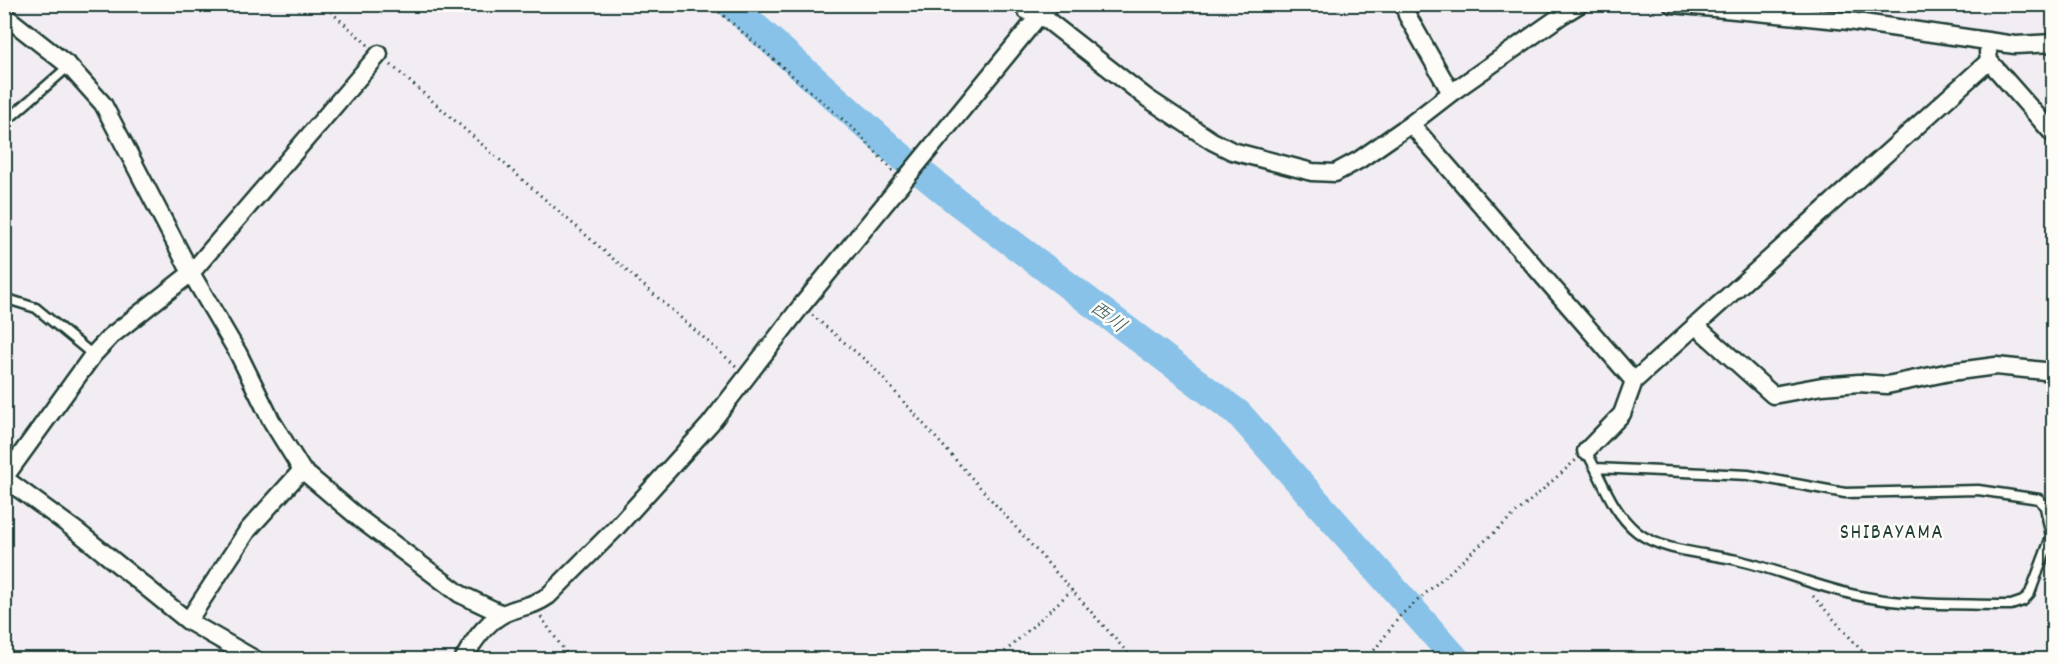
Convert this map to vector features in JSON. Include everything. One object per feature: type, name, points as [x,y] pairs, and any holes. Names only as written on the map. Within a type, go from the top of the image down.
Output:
[{"type":"street","points":[[1021,4],[1038,17],[1047,20],[1148,98],[1212,141],[1232,151],[1312,172],[1335,173],[1359,160],[1580,4]]},
{"type":"street","points":[[463,660],[486,626],[502,614],[535,605],[548,596],[616,528],[710,424],[802,305],[1050,4]]},
{"type":"street","points":[[1404,4],[1407,15],[1452,93]]},
{"type":"street","points":[[1672,4],[1850,21],[2015,45],[2054,43]]},
{"type":"street","points":[[4,15],[69,66],[103,104],[191,273],[238,353],[271,420],[302,470],[360,519],[460,594],[502,614]]},
{"type":"street","points":[[1987,41],[1989,61],[2054,135]]},
{"type":"street","points":[[256,660],[188,621],[78,532],[4,478],[93,355],[111,336],[191,273],[379,54]]},
{"type":"street","points":[[1586,451],[1622,414],[1634,381],[1989,61]]},
{"type":"street","points":[[1411,124],[1634,381]]},
{"type":"street","points":[[1695,325],[1773,395],[1822,386],[1858,383],[1887,385],[1950,372],[1996,366],[2054,372]]},
{"type":"street","points":[[188,621],[248,530],[302,470]]},
{"type":"lane","points":[[4,123],[69,66]]},
{"type":"lane","points":[[4,298],[36,308],[93,355]]},
{"type":"lane","points":[[1586,451],[1612,503],[1625,521],[1638,533],[1657,542],[1681,549],[1738,560],[1863,597],[1909,604],[2011,605],[2023,601],[2030,593],[2052,537],[2044,507],[2039,499],[1978,490],[1845,493],[1748,475],[1596,468]]},
{"type":"path","points":[[322,4],[747,375]]},
{"type":"path","points":[[710,4],[856,131],[903,183]]},
{"type":"path","points":[[802,305],[871,364],[1134,660]]},
{"type":"path","points":[[1367,660],[1400,616],[1586,451]]},
{"type":"path","points":[[1795,577],[1870,660]]},
{"type":"path","points":[[996,660],[1072,590]]},
{"type":"path","points":[[535,605],[540,616],[571,660]]},
{"type":"waterway","name":"西川","points":[[730,4],[891,148],[956,201],[1239,414],[1457,660]]},
{"type":"district","name":"SHIBAYAMA","points":[[1892,531]]}]
